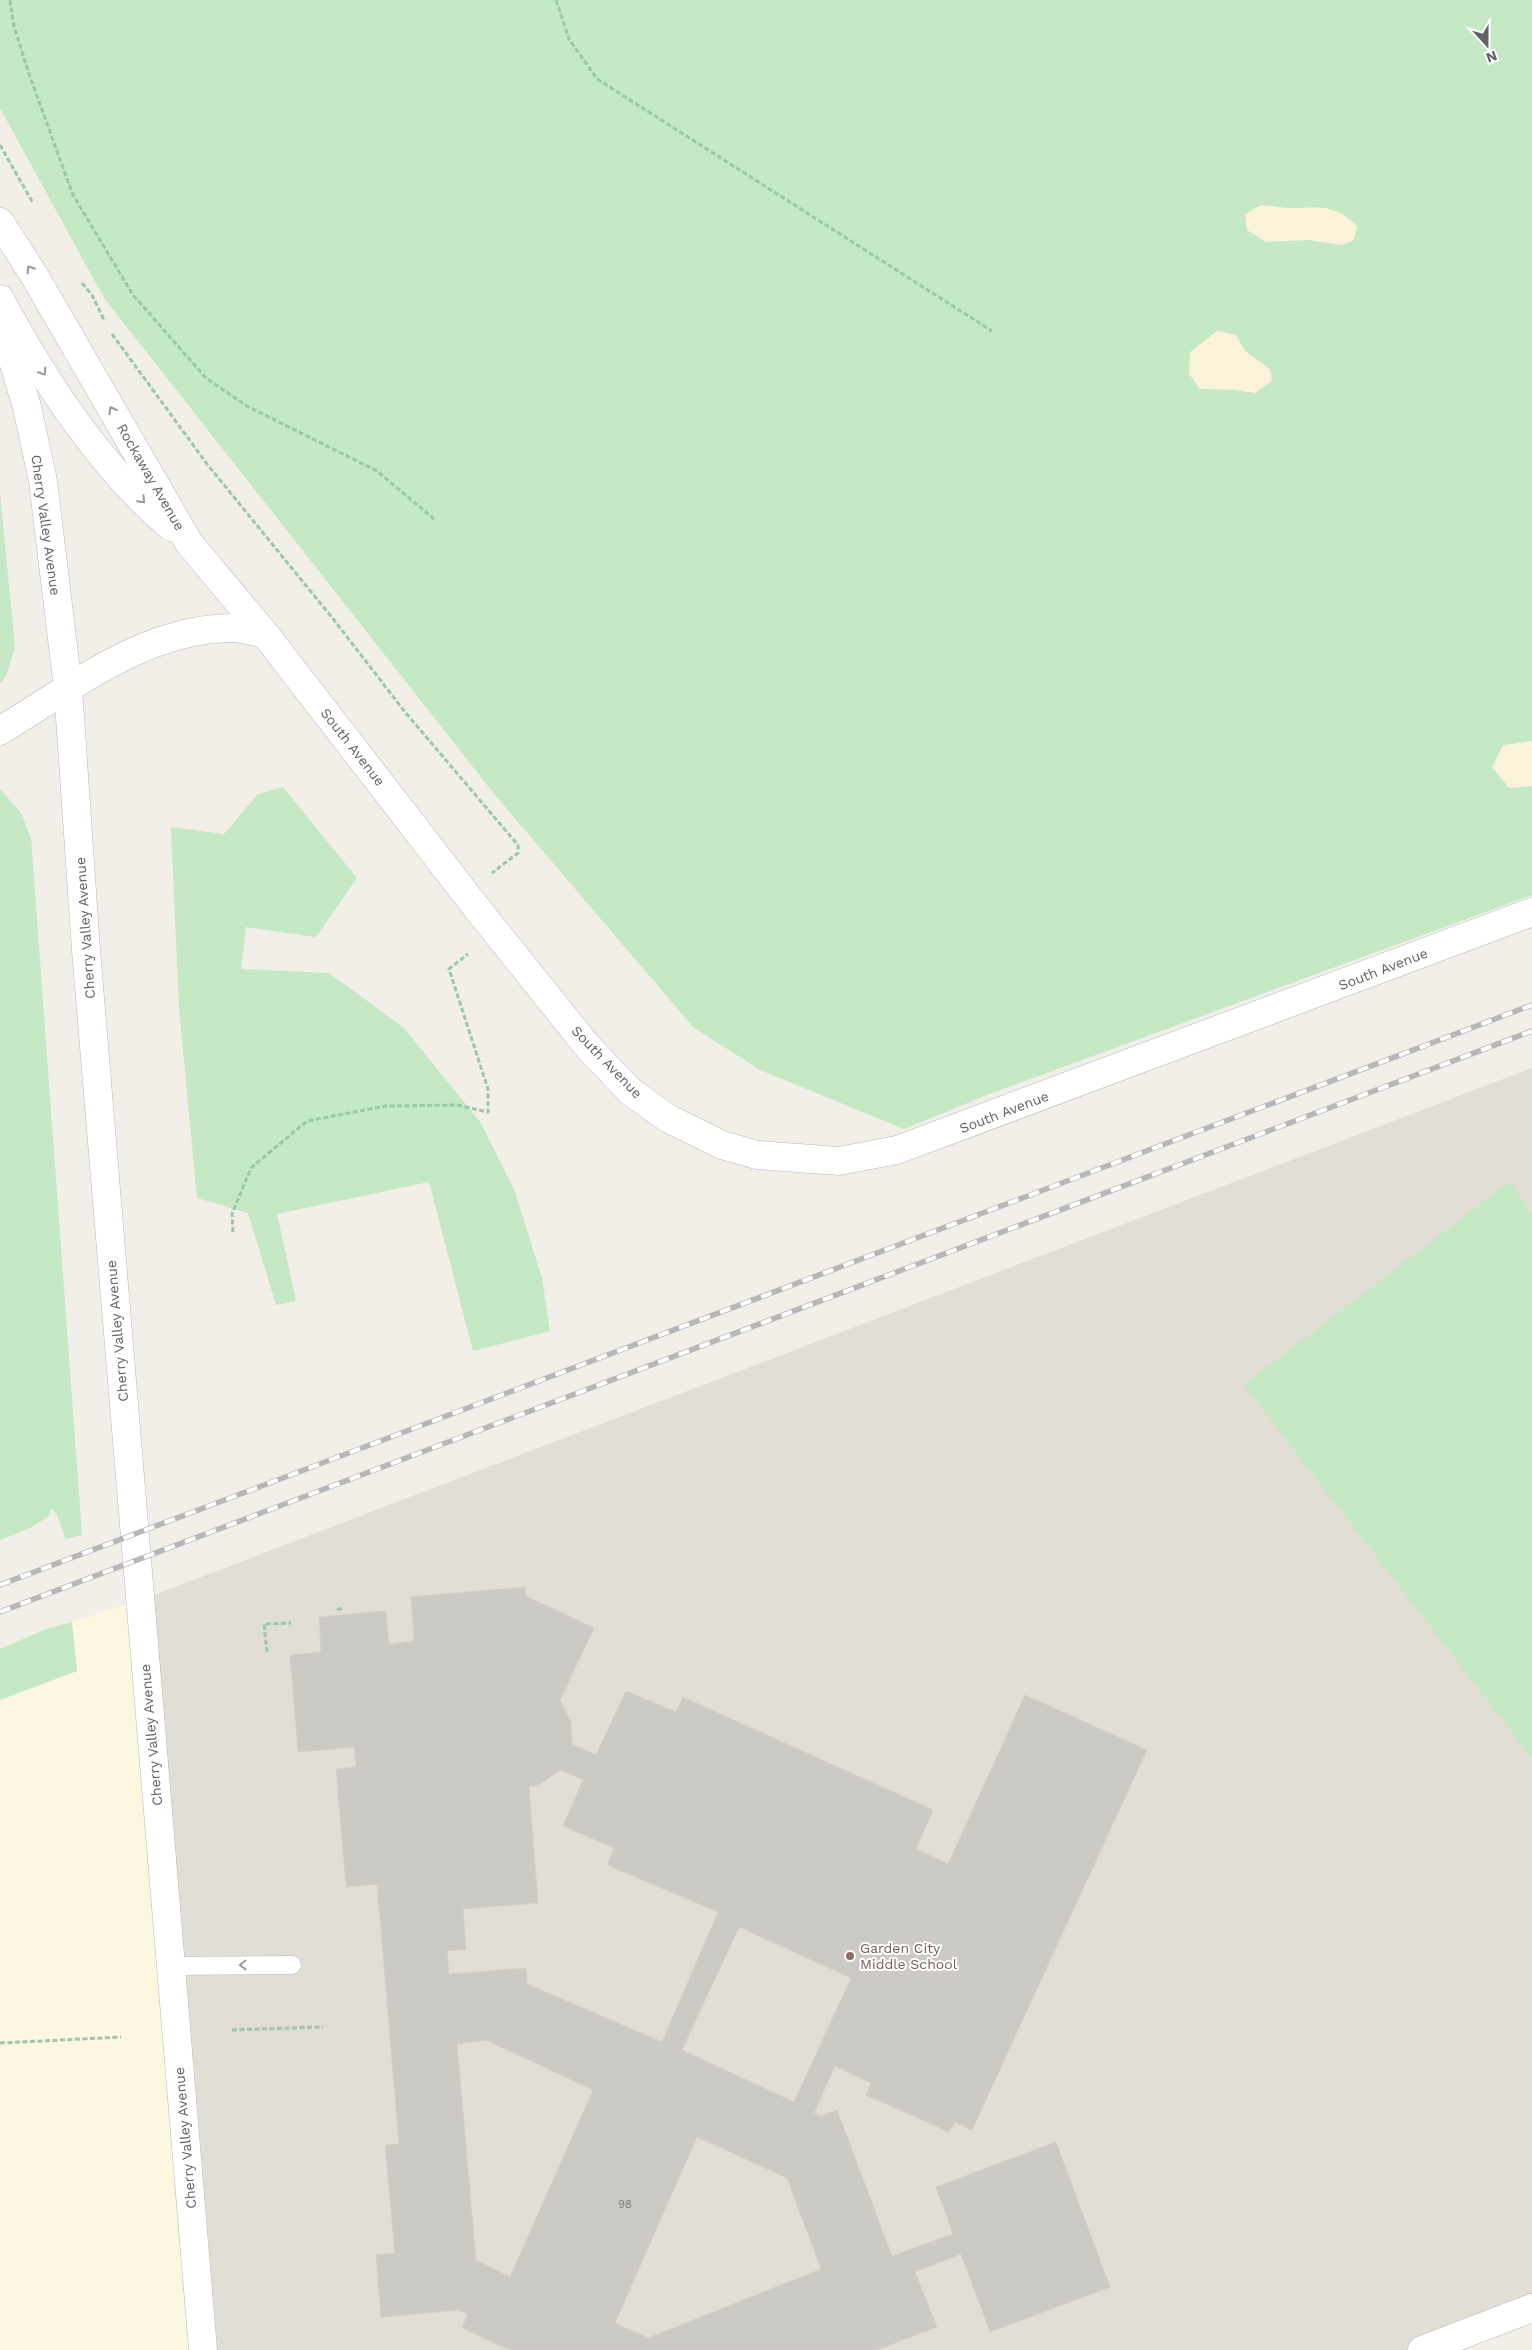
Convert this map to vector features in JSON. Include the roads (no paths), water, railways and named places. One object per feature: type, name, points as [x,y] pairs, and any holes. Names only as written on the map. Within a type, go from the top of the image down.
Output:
[{"type":"street","name":"Rockaway Avenue","points":[[0,222],[34,275],[189,543]]},
{"type":"street","name":"Rockaway Avenue","points":[[0,300],[22,340],[64,405],[120,477],[153,512],[189,543]]},
{"type":"street","name":"Cherry Valley Avenue","points":[[0,318],[27,407],[43,481],[68,688],[86,960],[203,2350]]},
{"type":"street","name":"South Avenue","points":[[189,543],[265,634],[479,911],[588,1047],[631,1092],[669,1119],[722,1145],[757,1155],[839,1161],[898,1150],[1532,912]]},
{"type":"street","points":[[0,731],[114,660],[152,643],[193,631],[233,628],[265,634]]},
{"type":"street","points":[[1422,2350],[1532,2308]]},
{"type":"lane","points":[[171,1966],[292,1965]]},
{"type":"railway","points":[[0,1585],[1532,1005]]},
{"type":"railway","points":[[0,1612],[1532,1031]]},
{"type":"place","name":"Garden City Middle School","points":[[850,1956]]}]
